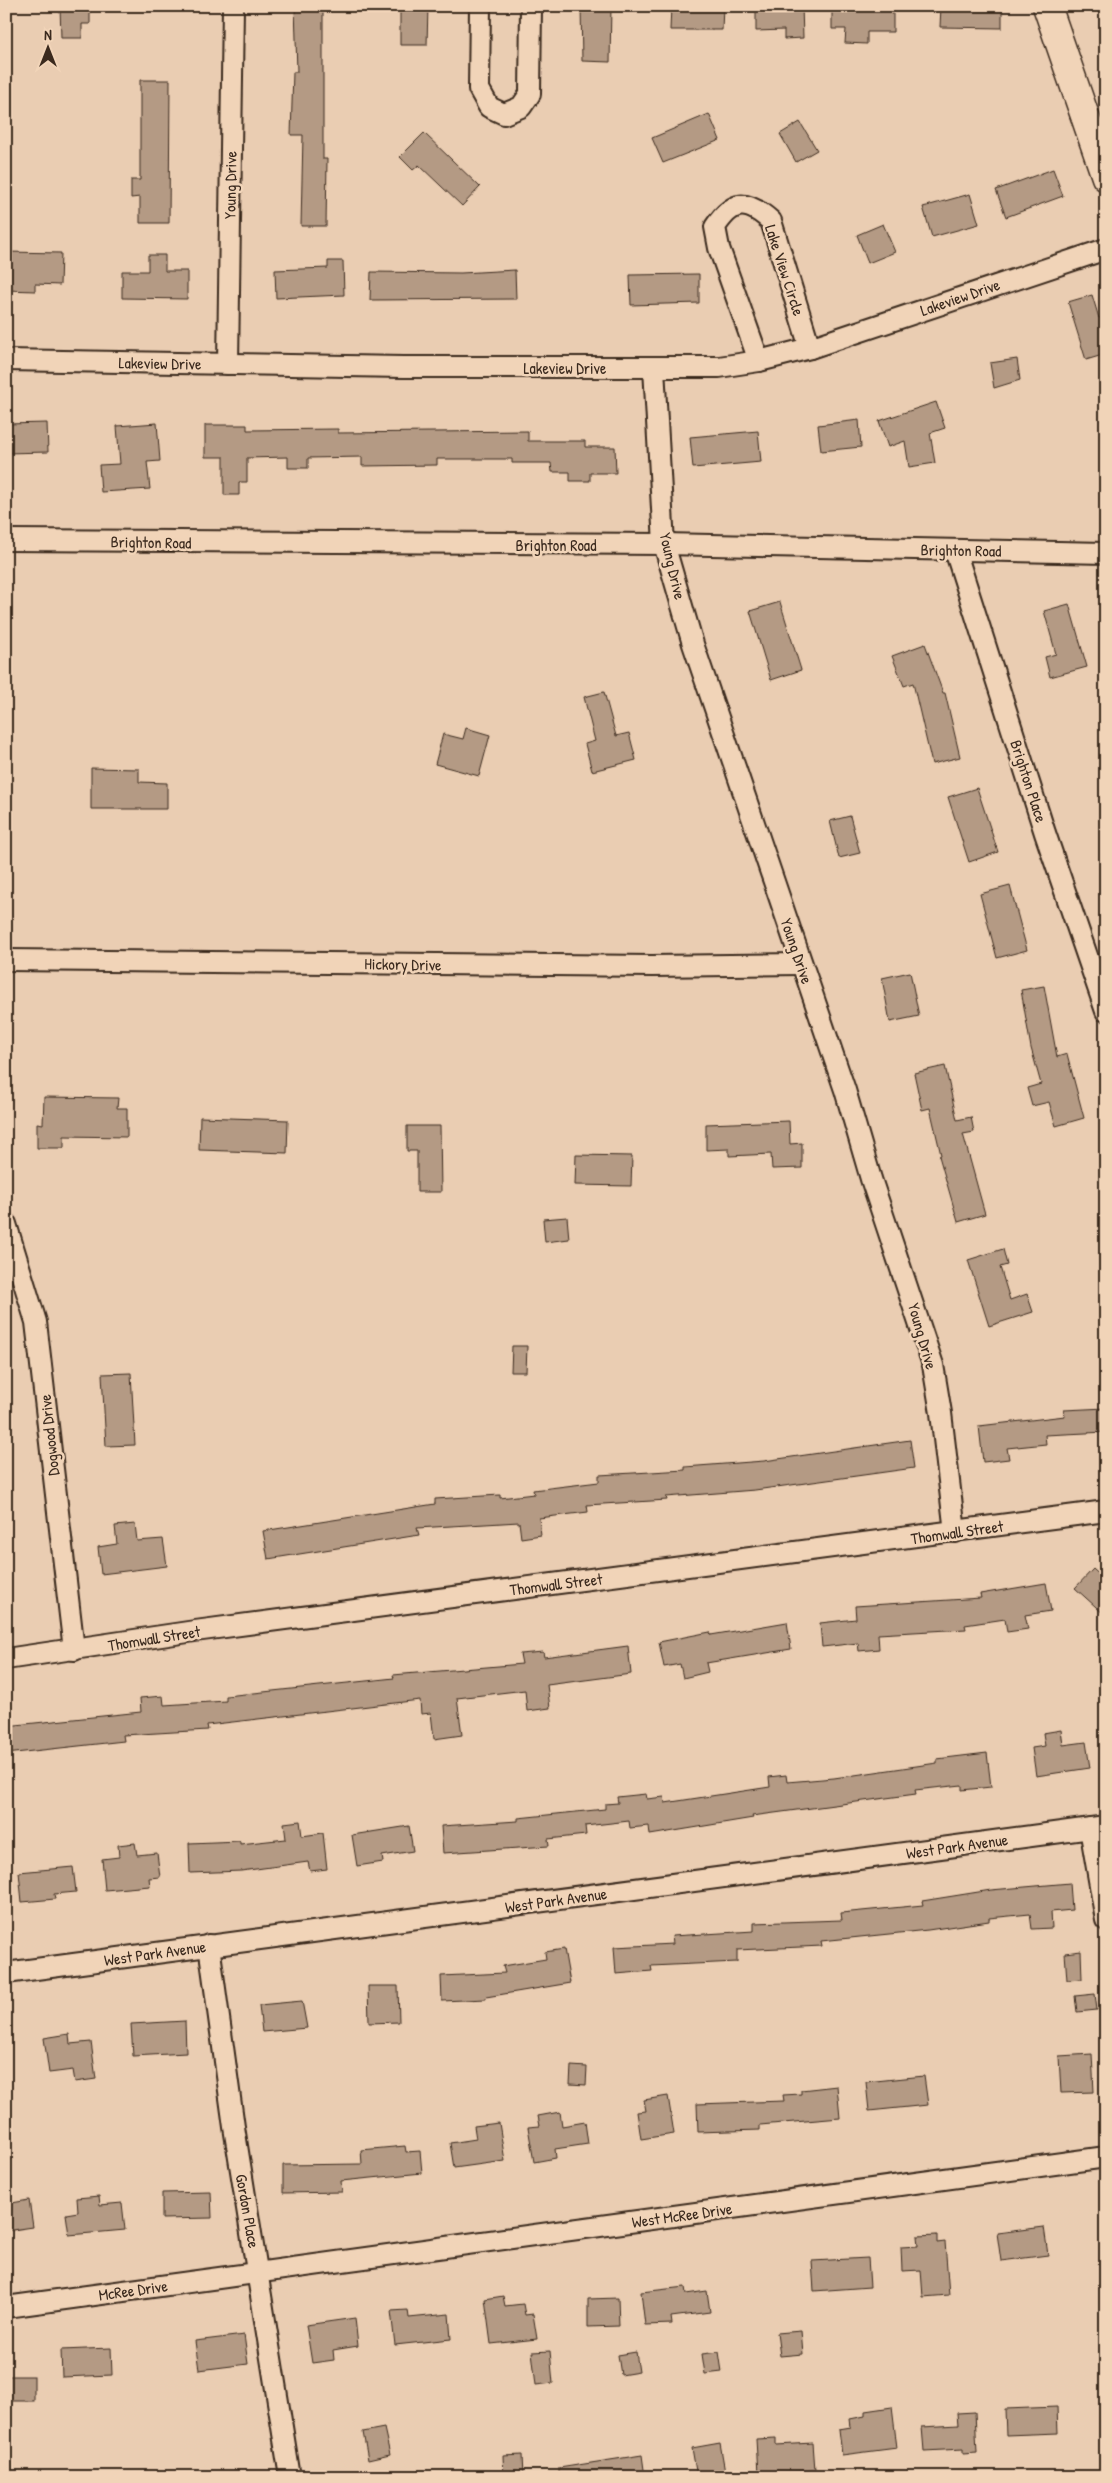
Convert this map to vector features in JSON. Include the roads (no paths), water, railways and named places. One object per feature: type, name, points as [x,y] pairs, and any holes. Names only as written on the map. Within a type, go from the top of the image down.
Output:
[{"type":"main road","points":[[1047,6],[1099,137],[1106,177]]},
{"type":"street","name":"Young Drive","points":[[228,364],[233,6]]},
{"type":"street","points":[[480,6],[479,89],[489,107],[504,114],[521,107],[530,94],[531,6]]},
{"type":"street","name":"Lake View Circle","points":[[759,361],[719,248],[715,228],[726,211],[743,205],[756,208],[771,221],[810,348]]},
{"type":"street","name":"Lakeview Drive","points":[[6,360],[228,364],[719,367],[759,361],[810,348],[1106,249]]},
{"type":"street","name":"Young Drive","points":[[654,368],[664,544],[693,644],[845,1090],[871,1179],[933,1365],[941,1413],[955,1532]]},
{"type":"street","name":"Brighton Road","points":[[6,540],[664,544],[1106,553]]},
{"type":"street","name":"Brighton Place","points":[[955,550],[1042,824],[1106,1011]]},
{"type":"street","name":"Hickory Drive","points":[[6,960],[642,966],[801,964]]},
{"type":"street","name":"Dogwood Drive","points":[[6,1224],[36,1322],[74,1650]]},
{"type":"street","name":"Thomwall Street","points":[[6,1659],[195,1631],[1106,1511]]},
{"type":"street","points":[[1098,1827],[1106,1920]]},
{"type":"street","name":"West Park Avenue","points":[[6,1973],[1098,1827]]},
{"type":"street","name":"Gordon Place","points":[[209,1946],[234,2127],[259,2273],[290,2477]]},
{"type":"street","name":"West McRee Drive","points":[[259,2273],[1106,2157]]},
{"type":"street","name":"McRee Drive","points":[[6,2307],[259,2273]]}]
